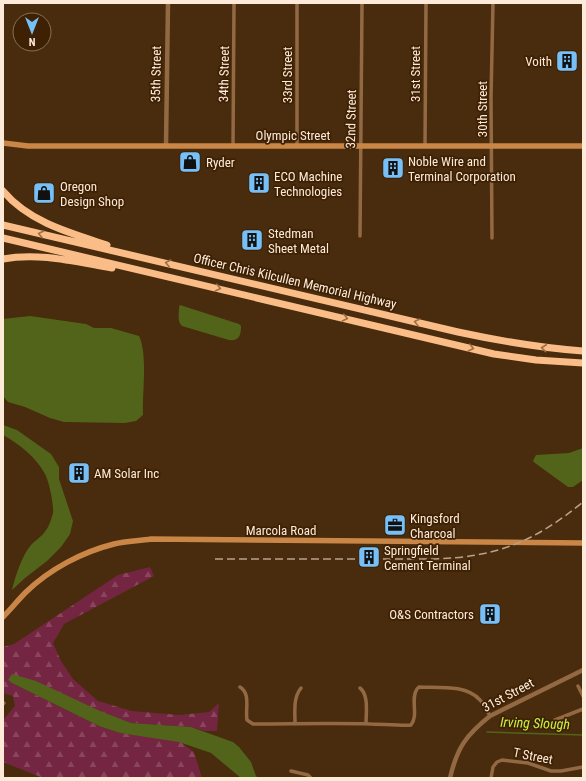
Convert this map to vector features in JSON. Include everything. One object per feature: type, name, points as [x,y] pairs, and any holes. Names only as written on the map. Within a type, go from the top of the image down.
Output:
[{"type":"highway","points":[[3,191],[10,199],[23,209],[36,218],[56,228],[153,260]]},
{"type":"highway","name":"Officer Chris Kilcullen Memorial Highway","points":[[3,225],[499,341],[542,348],[583,351]]},
{"type":"highway","name":"Officer Chris Kilcullen Memorial Highway","points":[[3,238],[494,354],[536,360],[583,363]]},
{"type":"highway","points":[[3,259],[27,256],[43,257],[168,277]]},
{"type":"main road","name":"Olympic Street","points":[[3,143],[28,146],[583,146]]},
{"type":"main road","name":"Marcola Road","points":[[3,617],[26,592],[45,576],[62,566],[96,550],[122,543],[151,539],[583,543]]},
{"type":"street","name":"35th Street","points":[[166,146],[168,3]]},
{"type":"street","name":"34th Street","points":[[233,146],[234,3]]},
{"type":"street","name":"33rd Street","points":[[297,146],[298,3]]},
{"type":"street","name":"32nd Street","points":[[360,236],[362,3]]},
{"type":"street","name":"31st Street","points":[[425,146],[426,3]]},
{"type":"street","name":"30th Street","points":[[492,238],[493,3]]},
{"type":"street","name":"31st Street","points":[[450,778],[454,759],[466,738],[490,716],[583,670]]},
{"type":"street","points":[[578,686],[583,696]]},
{"type":"street","points":[[240,687],[244,689],[246,695],[246,716],[249,723],[252,724],[401,724],[408,726],[411,725],[414,719],[414,694],[420,687],[454,688],[469,692],[479,699],[490,716]]},
{"type":"street","points":[[296,724],[295,699],[301,688]]},
{"type":"street","points":[[360,688],[363,690],[366,698],[366,724]]},
{"type":"street","points":[[555,720],[583,709]]},
{"type":"street","name":"T Street","points":[[491,778],[493,767],[502,760],[528,763],[551,770],[583,767]]},
{"type":"street","points":[[291,771],[308,775],[311,778]]},
{"type":"green space","points":[[150,567],[154,576],[64,624],[53,643],[61,661],[73,679],[98,701],[132,711],[179,715],[209,712],[219,703],[217,731],[205,731],[191,727],[131,723],[8,680],[99,726],[120,733],[179,741],[194,752],[202,778],[43,778],[3,762],[3,720],[15,706],[13,696],[3,693],[3,647],[14,644],[118,575]]},
{"type":"shaded area","points":[[180,305],[239,324],[241,326],[241,333],[239,337],[235,340],[229,340],[182,326],[179,320]]},
{"type":"shaded area","points":[[30,316],[86,324],[94,328],[111,328],[139,336],[142,344],[144,364],[143,415],[136,421],[125,423],[64,422],[8,402],[3,396],[3,319]]},
{"type":"shaded area","points":[[3,425],[17,430],[51,454],[59,467],[59,479],[73,521],[70,534],[61,547],[47,561],[12,590],[25,554],[31,545],[46,530],[52,518],[53,509],[47,477],[37,462],[27,452],[15,442],[3,435]]},
{"type":"shaded area","points":[[583,448],[583,480],[573,487],[568,487],[533,461],[536,455],[569,453]]},
{"type":"shaded area","points":[[12,674],[36,681],[100,711],[131,723],[191,727],[233,742],[251,762],[258,778],[241,778],[211,753],[179,742],[120,733],[99,726],[12,683],[8,680]]},
{"type":"waterway","name":"Irving Slough","points":[[487,732],[583,735]]},
{"type":"railway","points":[[215,559],[434,559],[477,555],[496,551],[531,537],[548,528],[583,502]]},
{"type":"place","name":"Voith","points":[[567,61]]},
{"type":"place","name":"Ryder","points":[[190,162]]},
{"type":"place","name":"Noble Wire and Terminal Corporation","points":[[393,168]]},
{"type":"place","name":"ECO Machine Technologies","points":[[259,183]]},
{"type":"place","name":"Oregon Design Shop","points":[[44,193]]},
{"type":"place","name":"Stedman Sheet Metal","points":[[252,240]]},
{"type":"place","name":"AM Solar Inc","points":[[79,473]]},
{"type":"place","name":"Kingsford Charcoal","points":[[395,525]]},
{"type":"place","name":"Springfield Cement Terminal","points":[[369,557]]},
{"type":"place","name":"O&S Contractors","points":[[490,614]]}]
